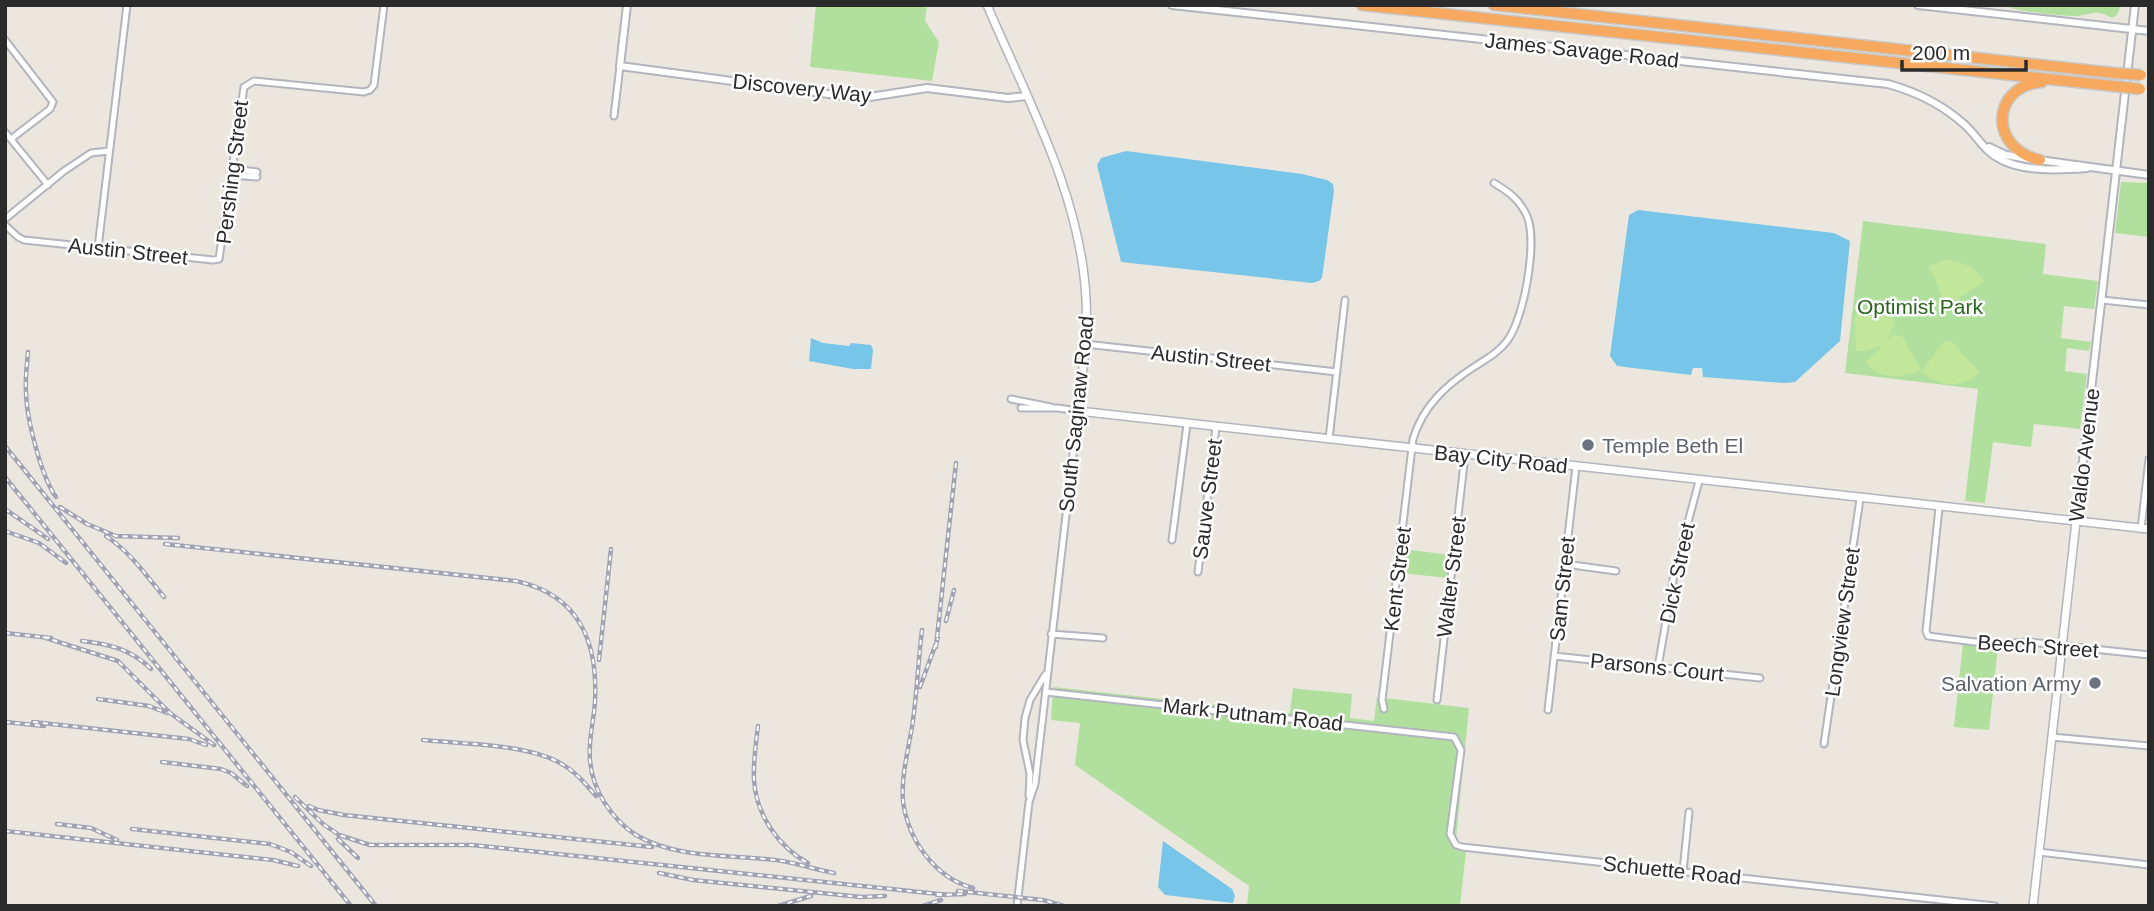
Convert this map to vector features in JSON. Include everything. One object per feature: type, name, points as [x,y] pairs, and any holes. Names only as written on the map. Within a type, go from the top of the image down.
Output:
[{"type":"highway","points":[[1362,5],[2144,90]]},
{"type":"highway","points":[[1494,5],[2145,76]]},
{"type":"highway","points":[[2039,160],[2022,155],[2006,138],[2002,117],[2008,101],[2017,90],[2034,83],[2086,83]]},
{"type":"main road","name":"South Saginaw Road","points":[[987,5],[1062,181],[1077,236],[1086,297],[1085,344],[1078,411]]},
{"type":"main road","name":"Bay City Road","points":[[1078,411],[2145,529]]},
{"type":"main road","name":"Waldo Avenue","points":[[2033,906],[2076,522]]},
{"type":"street","points":[[98,248],[127,5]]},
{"type":"street","name":"Pershing Street","points":[[219,259],[242,93],[246,85],[258,81],[364,92],[372,88],[384,5]]},
{"type":"street","points":[[614,116],[627,5]]},
{"type":"street","name":"James Savage Road","points":[[1172,5],[1888,84],[1907,89],[1933,102],[1959,120],[1995,156],[2012,164],[2087,169]]},
{"type":"street","points":[[1918,5],[2149,31]]},
{"type":"street","name":"Waldo Avenue","points":[[2076,522],[2135,5]]},
{"type":"street","points":[[5,40],[53,102],[50,109],[11,139]]},
{"type":"street","name":"Discovery Way","points":[[620,66],[851,97],[870,97],[926,88],[1008,98],[1026,96]]},
{"type":"street","points":[[5,132],[48,185]]},
{"type":"street","name":"James Savage Road","points":[[1976,137],[2002,154],[2087,169],[2149,175]]},
{"type":"street","points":[[5,219],[91,153],[109,151]]},
{"type":"street","points":[[232,172],[257,175]]},
{"type":"street","name":"Kent Street","points":[[1384,709],[1382,700],[1417,426],[1430,404],[1460,376],[1494,355],[1508,340],[1519,320],[1524,302],[1531,231],[1528,219],[1521,204],[1509,192],[1494,183]]},
{"type":"street","name":"Austin Street","points":[[5,225],[18,237],[37,242],[219,259]]},
{"type":"street","points":[[1329,439],[1345,300]]},
{"type":"street","points":[[2102,300],[2149,304]]},
{"type":"street","name":"Austin Street","points":[[1085,344],[1337,372]]},
{"type":"street","points":[[1011,399],[1058,408]]},
{"type":"street","name":"Bay City Road","points":[[1021,408],[1078,411]]},
{"type":"street","name":"South Saginaw Road","points":[[1029,802],[1035,784],[1078,411]]},
{"type":"street","points":[[1172,540],[1187,424]]},
{"type":"street","name":"Sauve Street","points":[[1198,572],[1216,427]]},
{"type":"street","name":"Walter Street","points":[[1437,699],[1465,455]]},
{"type":"street","points":[[2145,529],[2149,459]]},
{"type":"street","name":"Sam Street","points":[[1548,710],[1576,467]]},
{"type":"street","name":"Dick Street","points":[[1658,667],[1674,575],[1699,481]]},
{"type":"street","name":"Longview Street","points":[[1824,744],[1860,499]]},
{"type":"street","name":"Beech Street","points":[[1940,508],[1926,631],[1928,636],[1990,645],[2029,642],[2149,655]]},
{"type":"street","points":[[1565,564],[1616,572]]},
{"type":"street","points":[[1051,634],[1103,638]]},
{"type":"street","name":"Parsons Court","points":[[1555,656],[1760,678]]},
{"type":"street","name":"South Saginaw Road","points":[[1017,906],[1029,802],[1030,774],[1023,740],[1025,718],[1030,700],[1047,672]]},
{"type":"street","name":"Mark Putnam Road","points":[[1046,692],[1446,735],[1457,741]]},
{"type":"street","points":[[2052,737],[2149,746]]},
{"type":"street","name":"Schuette Road","points":[[1457,741],[1461,750],[1450,834],[1456,845],[1995,906]]},
{"type":"street","points":[[1683,871],[1689,812]]},
{"type":"street","points":[[2039,852],[2149,865]]},
{"type":"green space","points":[[816,5],[927,5],[925,21],[939,42],[932,81],[810,67]]},
{"type":"green space","points":[[2003,5],[2121,5],[2117,15],[2112,18],[2097,13],[2075,16],[2048,14]]},
{"type":"green space","points":[[2121,182],[2149,183],[2149,237],[2115,233]]},
{"type":"green space","name":"Optimist Park","points":[[1863,221],[2046,244],[2043,274],[2098,281],[2094,309],[2064,306],[2061,338],[2091,342],[2089,351],[2067,348],[2065,371],[2087,374],[2080,429],[2034,424],[2031,447],[1993,442],[1985,503],[1965,501],[1978,389],[1845,373]]},
{"type":"green space","points":[[1944,260],[1967,265],[1984,282],[1951,303],[1945,302],[1929,266]]},
{"type":"green space","points":[[1860,312],[1895,319],[1886,341],[1893,335],[1902,336],[1921,370],[1891,376],[1871,368],[1866,362],[1884,344],[1867,351],[1856,351],[1855,316]]},
{"type":"green space","points":[[1944,341],[1952,342],[1979,372],[1973,378],[1959,384],[1951,384],[1935,380],[1921,372]]},
{"type":"green space","points":[[1403,549],[1451,555],[1448,578],[1400,573]]},
{"type":"green space","points":[[1963,643],[1998,647],[1989,730],[1954,727]]},
{"type":"green space","points":[[1053,687],[1290,713],[1293,688],[1352,694],[1350,718],[1374,721],[1377,697],[1469,708],[1455,849],[1466,851],[1460,906],[1247,906],[1249,886],[1075,765],[1080,723],[1051,720]]},
{"type":"water","points":[[1126,151],[1302,174],[1327,180],[1333,184],[1334,191],[1322,278],[1312,283],[1121,262],[1097,165],[1101,158]]},
{"type":"water","points":[[1638,210],[1834,233],[1850,241],[1840,341],[1795,382],[1703,377],[1702,368],[1693,368],[1691,375],[1617,366],[1610,356],[1629,215]]},
{"type":"water","points":[[811,338],[823,343],[871,345],[871,369],[853,369],[809,361]]},
{"type":"water","points":[[1163,841],[1232,889],[1235,896],[1233,903],[1165,895],[1158,887]]},
{"type":"railway","points":[[28,352],[26,386],[29,416],[35,446],[56,497]]},
{"type":"railway","points":[[5,446],[376,906]]},
{"type":"railway","points":[[936,647],[956,463]]},
{"type":"railway","points":[[5,477],[351,906]]},
{"type":"railway","points":[[60,507],[87,524],[116,536],[178,538]]},
{"type":"railway","points":[[5,509],[48,539]]},
{"type":"railway","points":[[5,531],[39,543],[66,563]]},
{"type":"railway","points":[[106,536],[130,557],[164,597]]},
{"type":"railway","points":[[165,544],[516,581],[538,588],[569,609],[588,640],[595,679],[590,760],[599,792],[619,821],[636,835],[670,849],[782,861],[834,873]]},
{"type":"railway","points":[[599,660],[611,549]]},
{"type":"railway","points":[[946,621],[954,590]]},
{"type":"railway","points":[[922,630],[903,801],[911,830],[926,855],[947,876],[973,888]]},
{"type":"railway","points":[[5,633],[51,638]]},
{"type":"railway","points":[[43,637],[118,661],[170,713],[214,745]]},
{"type":"railway","points":[[920,687],[938,638]]},
{"type":"railway","points":[[82,641],[119,649],[136,657],[151,669]]},
{"type":"railway","points":[[98,699],[149,706],[167,713]]},
{"type":"railway","points":[[5,722],[44,726]]},
{"type":"railway","points":[[33,722],[189,739],[206,745]]},
{"type":"railway","points":[[758,726],[754,773],[759,805],[778,839],[808,863]]},
{"type":"railway","points":[[423,740],[512,748],[546,757],[570,770],[596,796]]},
{"type":"railway","points":[[162,762],[221,769],[231,773],[247,786]]},
{"type":"railway","points":[[295,797],[323,824],[339,835],[370,845],[472,845],[948,895]]},
{"type":"railway","points":[[309,806],[344,815],[652,847]]},
{"type":"railway","points":[[57,824],[91,828],[117,840]]},
{"type":"railway","points":[[132,829],[270,844],[291,852],[311,866]]},
{"type":"railway","points":[[5,831],[273,860],[298,866]]},
{"type":"railway","points":[[338,839],[358,858]]},
{"type":"railway","points":[[659,873],[693,880],[861,897],[885,896]]},
{"type":"railway","points":[[958,891],[1043,900],[1064,906]]},
{"type":"railway","points":[[937,895],[965,894]]},
{"type":"railway","points":[[778,906],[811,896]]},
{"type":"railway","points":[[923,906],[941,900]]},
{"type":"place","name":"Temple Beth El","points":[[1588,445]]},
{"type":"place","name":"Salvation Army","points":[[2095,683]]}]
